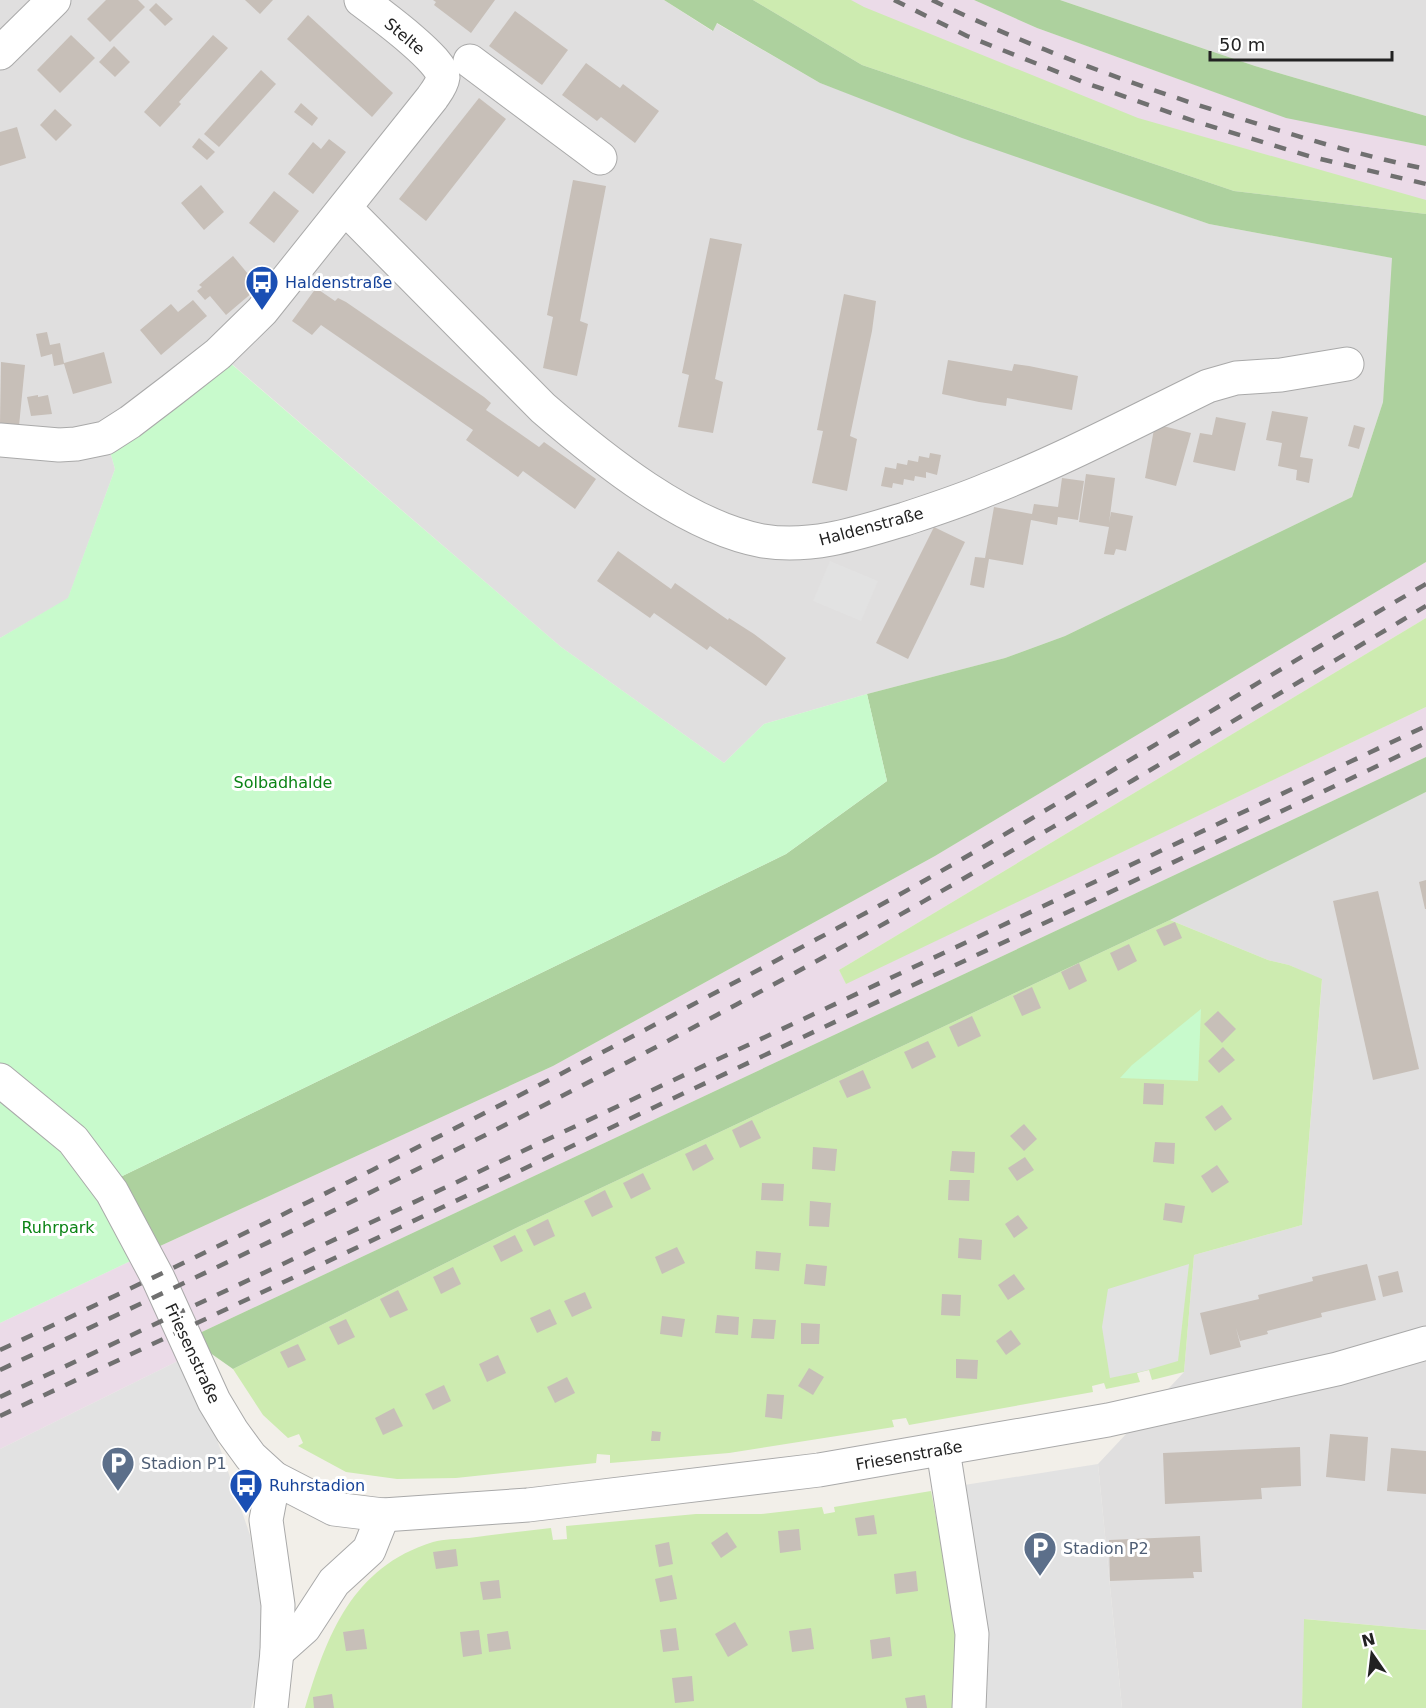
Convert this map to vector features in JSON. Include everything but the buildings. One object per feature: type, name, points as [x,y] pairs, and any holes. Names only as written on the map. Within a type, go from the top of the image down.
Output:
[{"type":"street","points":[[0,53],[54,0]]},
{"type":"street","name":"Stelte","points":[[361,0],[425,51],[437,64],[456,68],[600,158]]},
{"type":"street","points":[[0,440],[40,444],[76,444],[105,438],[125,426],[218,354],[262,311],[432,98],[442,81],[456,68]]},
{"type":"street","name":"Haldenstraße","points":[[345,208],[543,408],[570,431],[644,485],[688,513],[762,541],[799,544],[824,541],[878,527],[986,490],[1222,381],[1252,376],[1281,375],[1347,364]]},
{"type":"street","name":"Friesenstraße","points":[[0,1080],[51,1120],[78,1146],[112,1192],[158,1278],[214,1401],[251,1457],[274,1478],[334,1509],[383,1515],[528,1505],[819,1470],[1108,1420],[1337,1369],[1426,1343]]},
{"type":"street","points":[[943,1449],[972,1634],[969,1708]]},
{"type":"street","points":[[271,1708],[277,1652],[278,1605],[266,1520],[274,1478]]},
{"type":"street","points":[[277,1652],[304,1628],[334,1582],[369,1550],[383,1515]]},
{"type":"shaded area","points":[[0,0],[664,0],[712,31],[716,23],[820,83],[1209,224],[1393,258],[1383,402],[1352,497],[1065,636],[1005,658],[764,724],[724,763],[561,647],[218,352],[106,437],[115,469],[68,599],[0,638]]},
{"type":"shaded area","points":[[753,0],[974,0],[1037,28],[1282,116],[1426,146],[1426,214]]},
{"type":"shaded area","points":[[1060,0],[1426,0],[1426,116],[1255,66]]},
{"type":"shaded area","points":[[830,561],[878,581],[861,621],[813,601]]},
{"type":"shaded area","points":[[1426,562],[1426,618],[839,970],[846,983],[1426,707],[1426,757],[189,1338],[147,1252],[553,1066],[935,856]]},
{"type":"shaded area","points":[[1426,792],[1426,1630],[1305,1619],[1302,1708],[1122,1708],[1098,1464],[1184,1372],[1194,1255],[1302,1225],[1322,980],[1289,965],[1268,960],[1170,920]]},
{"type":"shaded area","points":[[139,1257],[188,1356],[0,1449],[0,1323]]},
{"type":"shaded area","points":[[1189,1264],[1178,1361],[1110,1378],[1102,1327],[1108,1289]]},
{"type":"shaded area","name":"Stadion P1","points":[[188,1356],[250,1535],[265,1634],[263,1671],[251,1708],[0,1708],[0,1449]]},
{"type":"shaded area","name":"Stadion P2","points":[[1098,1464],[1122,1708],[978,1708],[958,1486]]},
{"type":"green space","points":[[664,0],[753,0],[862,65],[1234,191],[1426,214],[1426,562],[935,856],[553,1066],[147,1252],[110,1182],[786,854],[887,781],[867,694],[1005,658],[1065,636],[1352,497],[1383,402],[1392,258],[1209,224],[962,138],[820,83],[717,23],[713,31]]},
{"type":"green space","points":[[753,0],[851,0],[1138,118],[1426,200],[1426,214],[1234,191],[862,65]]},
{"type":"green space","points":[[974,0],[1060,0],[1255,66],[1426,116],[1426,146],[1286,118],[1037,28]]},
{"type":"green space","name":"Solbadhalde","points":[[222,356],[561,647],[724,763],[764,724],[867,694],[887,781],[786,854],[110,1182],[0,1076],[0,638],[68,598],[115,469],[106,437]]},
{"type":"green space","points":[[1426,618],[1426,707],[846,984],[839,970]]},
{"type":"green space","points":[[1426,757],[1426,792],[1170,920],[518,1227],[233,1369],[189,1338]]},
{"type":"green space","points":[[1170,920],[1268,960],[1289,965],[1322,979],[1302,1225],[1194,1255],[1184,1372],[1152,1380],[1149,1370],[1137,1373],[1140,1382],[1106,1389],[1104,1383],[1092,1386],[1093,1392],[909,1425],[906,1418],[892,1420],[894,1427],[729,1453],[610,1463],[610,1455],[597,1454],[596,1463],[456,1478],[397,1479],[346,1472],[298,1446],[303,1443],[299,1434],[288,1438],[263,1415],[233,1369],[518,1227]]},
{"type":"green space","points":[[1201,1009],[1198,1081],[1120,1078],[1132,1065]]},
{"type":"green space","name":"Ruhrpark","points":[[0,1089],[48,1124],[139,1257],[0,1323]]},
{"type":"green space","points":[[931,1491],[957,1626],[953,1708],[305,1708],[313,1681],[334,1630],[347,1607],[363,1586],[382,1568],[405,1553],[433,1542],[551,1528],[553,1540],[567,1539],[566,1526],[696,1514],[761,1514],[822,1507],[824,1514],[835,1512],[834,1507]]},
{"type":"green space","points":[[1304,1619],[1426,1630],[1426,1708],[1302,1708]]},
{"type":"railway","points":[[894,0],[967,36],[1083,82],[1194,121],[1312,157],[1426,184]]},
{"type":"railway","points":[[932,0],[1046,50],[1163,93],[1310,140],[1426,169]]},
{"type":"railway","points":[[0,1350],[262,1225],[435,1139],[841,926],[929,878],[1116,769],[1426,584]]},
{"type":"railway","points":[[0,1370],[440,1158],[764,990],[1011,851],[1426,606]]},
{"type":"railway","points":[[0,1397],[1426,726]]},
{"type":"railway","points":[[0,1416],[1426,743]]},
{"type":"place","name":"Haldenstraße","points":[[262,311]]},
{"type":"place","name":"Stadion P1","points":[[118,1492]]},
{"type":"place","name":"Ruhrstadion","points":[[246,1514]]},
{"type":"place","name":"Stadion P2","points":[[1040,1577]]}]
